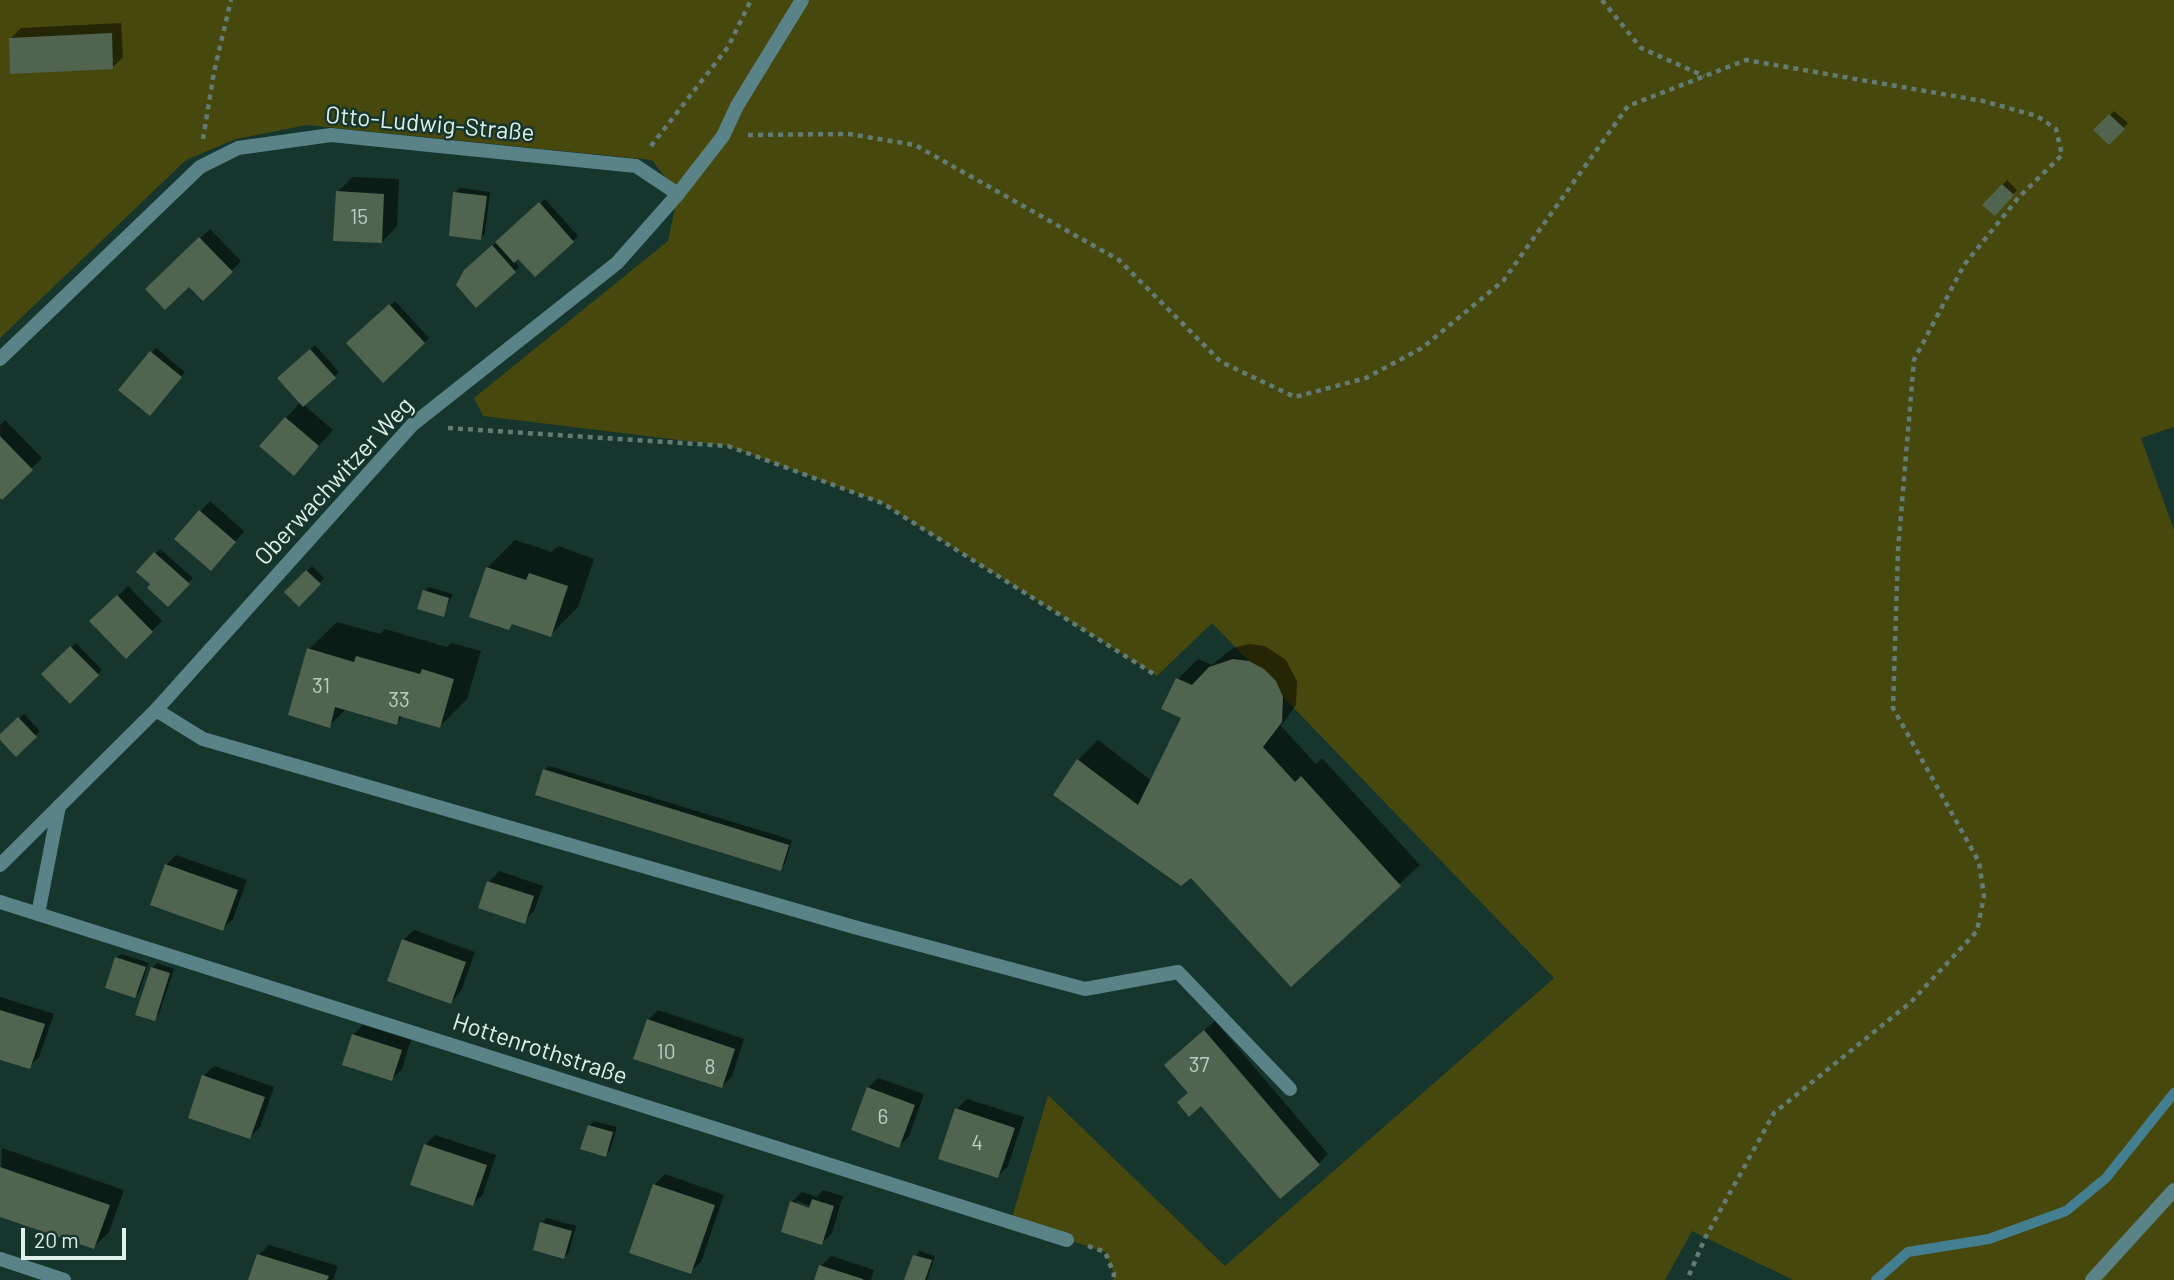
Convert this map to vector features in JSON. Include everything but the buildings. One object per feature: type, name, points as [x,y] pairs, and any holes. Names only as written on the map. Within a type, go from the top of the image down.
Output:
[{"type":"street","name":"Oberwachwitzer Weg","points":[[0,865],[156,710],[412,425],[617,263],[678,194],[723,136],[737,106],[802,0]]},
{"type":"street","name":"Otto-Ludwig-Straße","points":[[0,359],[200,167],[238,148],[331,135],[636,166],[678,194]]},
{"type":"street","points":[[156,710],[203,740],[854,927],[1085,989],[1178,972],[1290,1088]]},
{"type":"street","points":[[38,914],[59,806]]},
{"type":"street","name":"Hottenrothstraße","points":[[0,902],[1067,1240]]},
{"type":"street","points":[[2092,1280],[2174,1190]]},
{"type":"street","points":[[0,1259],[64,1280]]},
{"type":"path","points":[[200,167],[206,110],[230,0]]},
{"type":"path","points":[[636,166],[728,47],[751,0]]},
{"type":"path","points":[[1602,0],[1641,48],[1705,76]]},
{"type":"path","points":[[723,136],[849,134],[915,145],[1119,260],[1221,362],[1295,397],[1366,378],[1422,348],[1503,281],[1628,106],[1746,60],[1983,101],[2048,121],[2056,129],[2062,155],[2019,197],[1964,265],[1914,360],[1912,419],[1898,550],[1893,708],[1979,862],[1984,896],[1977,931],[1911,1002],[1774,1113],[1705,1238],[1687,1280]]},
{"type":"path","points":[[412,425],[729,446],[882,503],[1157,676]]},
{"type":"path","points":[[1105,1252],[1114,1274],[1113,1280]]},
{"type":"shaded area","points":[[0,0],[2174,0],[2174,427],[2141,438],[2174,530],[2174,1280],[1793,1280],[1692,1231],[1665,1280],[1113,1280],[1114,1274],[1105,1252],[1011,1221],[1048,1095],[1225,1266],[1554,978],[1212,623],[1157,676],[882,503],[728,446],[483,416],[474,398],[668,241],[678,194],[652,160],[307,125],[236,139],[186,160],[0,338]]},
{"type":"waterway","points":[[1876,1280],[1908,1252],[1989,1239],[2066,1211],[2106,1178],[2174,1093]]}]
